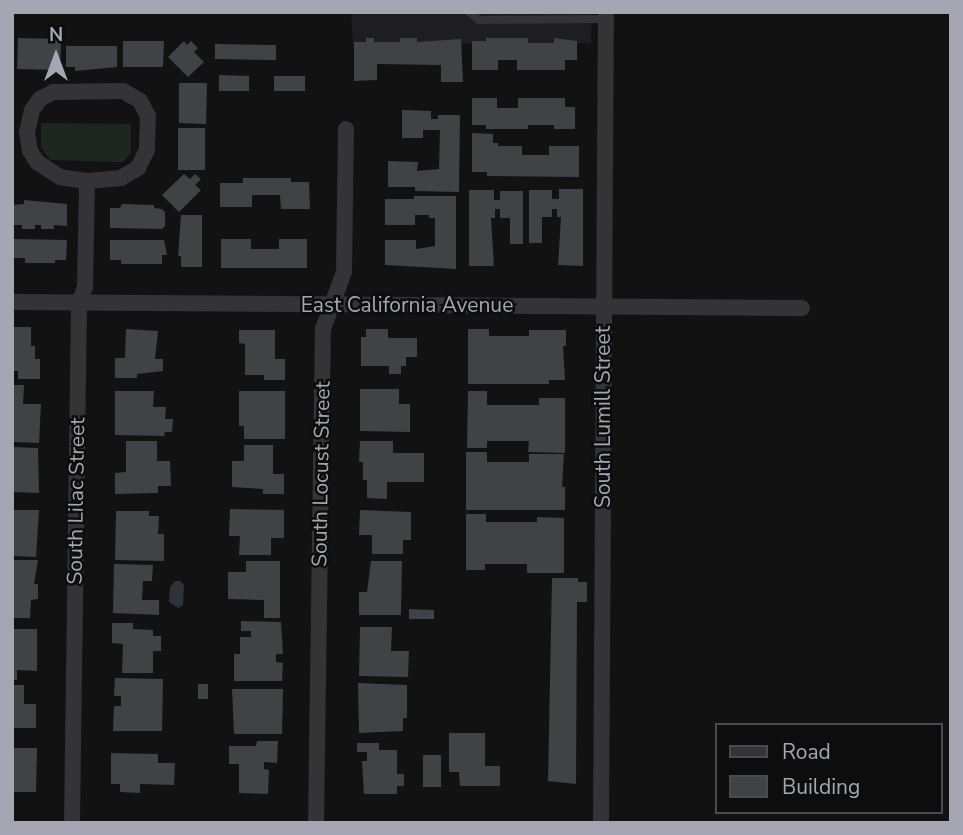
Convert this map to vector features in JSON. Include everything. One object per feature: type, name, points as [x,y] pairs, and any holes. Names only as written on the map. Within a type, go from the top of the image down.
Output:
[{"type":"street","name":"South Lumill Street","points":[[601,823],[606,16]]},
{"type":"street","points":[[53,92],[130,94],[140,102],[148,116],[147,150],[138,168],[121,178],[86,181],[60,177],[37,162],[30,151],[27,132],[32,110],[40,99],[53,92]]},
{"type":"street","name":"South Locust Street","points":[[316,823],[323,329],[344,272],[346,129]]},
{"type":"street","name":"South Lilac Street","points":[[72,823],[79,303],[85,287],[86,181]]},
{"type":"street","name":"East California Avenue","points":[[12,302],[802,308]]},
{"type":"lane","points":[[469,12],[479,20],[561,15],[606,16]]},
{"type":"shaded area","points":[[351,12],[592,12],[591,43],[353,44]]},
{"type":"shaded area","points":[[41,123],[131,124],[131,153],[123,162],[50,160],[41,147]]},
{"type":"shaded area","points":[[175,581],[184,585],[183,605],[178,608],[169,602],[170,587]]},
{"type":"building","points":[[18,38],[61,39],[60,70],[17,69]]},
{"type":"building","points":[[366,38],[374,38],[374,42],[400,42],[400,38],[417,38],[417,42],[461,39],[463,82],[441,82],[441,65],[377,64],[377,80],[354,81],[354,42],[366,42]]},
{"type":"building","points":[[486,38],[528,38],[528,43],[554,43],[554,38],[577,41],[577,60],[565,60],[565,70],[517,70],[517,60],[498,60],[498,70],[472,70],[472,41],[486,41]]},
{"type":"building","points":[[123,41],[164,41],[163,67],[123,67]]},
{"type":"building","points":[[184,41],[187,45],[191,41],[198,48],[194,52],[204,62],[188,77],[168,57]]},
{"type":"building","points":[[215,44],[276,45],[276,60],[215,59]]},
{"type":"building","points":[[66,46],[117,46],[117,67],[75,71],[75,67],[66,67]]},
{"type":"building","points":[[219,75],[249,76],[249,91],[219,91]]},
{"type":"building","points":[[274,76],[305,76],[305,91],[274,91]]},
{"type":"building","points":[[179,83],[207,83],[206,124],[179,123]]},
{"type":"building","points":[[472,98],[497,98],[497,108],[518,108],[518,98],[565,98],[565,107],[575,107],[575,129],[554,129],[554,125],[528,125],[528,129],[486,129],[486,125],[472,125]]},
{"type":"building","points":[[402,110],[431,111],[431,119],[438,119],[438,115],[460,115],[459,192],[388,187],[388,161],[418,162],[417,171],[439,169],[440,130],[423,130],[423,138],[402,138]]},
{"type":"building","points":[[178,128],[205,128],[205,170],[178,170]]},
{"type":"building","points":[[472,133],[493,134],[493,143],[498,143],[498,146],[522,146],[522,155],[549,155],[549,146],[579,146],[579,177],[487,176],[487,172],[472,172]]},
{"type":"building","points":[[184,174],[190,179],[195,174],[201,179],[195,185],[201,190],[179,212],[162,195]]},
{"type":"building","points":[[243,178],[291,178],[291,182],[309,182],[310,209],[281,209],[280,195],[252,195],[252,207],[220,207],[220,183],[243,183]]},
{"type":"building","points":[[559,189],[583,189],[583,266],[558,265],[561,217],[557,217],[557,209],[552,209],[552,217],[542,217],[542,243],[529,243],[529,190],[552,190],[552,199],[559,199]]},
{"type":"building","points":[[469,190],[494,190],[494,200],[500,200],[500,191],[523,191],[523,244],[510,244],[510,218],[500,218],[500,209],[495,209],[495,218],[491,218],[494,266],[469,266]]},
{"type":"building","points":[[414,196],[456,196],[456,269],[385,265],[385,240],[416,240],[416,249],[435,246],[435,218],[429,218],[429,215],[415,215],[415,225],[385,225],[385,199],[414,199]]},
{"type":"building","points":[[24,200],[67,204],[67,226],[54,225],[54,229],[41,229],[41,225],[35,225],[35,229],[22,229],[22,225],[12,225],[12,205],[24,204]]},
{"type":"building","points":[[122,204],[154,205],[154,208],[162,209],[165,212],[165,226],[162,229],[110,228],[110,208],[120,208]]},
{"type":"building","points":[[181,215],[202,215],[202,267],[181,267],[181,256],[178,256]]},
{"type":"building","points":[[14,239],[67,240],[66,260],[55,260],[55,263],[25,263],[25,258],[13,258]]},
{"type":"building","points":[[221,239],[251,239],[251,249],[279,249],[279,239],[307,239],[307,268],[221,268]]},
{"type":"building","points":[[110,240],[164,240],[167,255],[162,255],[162,264],[121,264],[121,260],[110,260]]},
{"type":"building","points":[[12,327],[31,327],[31,346],[35,346],[35,359],[40,359],[40,379],[18,379],[18,371],[12,371]]},
{"type":"building","points":[[126,329],[158,331],[155,359],[163,359],[163,371],[137,374],[137,378],[115,378],[115,358],[125,358]]},
{"type":"building","points":[[366,329],[388,329],[388,338],[417,338],[417,357],[406,357],[406,366],[401,366],[401,374],[389,374],[389,366],[361,366],[361,337],[366,337]]},
{"type":"building","points":[[468,329],[489,329],[489,336],[529,336],[529,330],[566,330],[566,346],[563,346],[565,380],[549,380],[549,384],[468,384]]},
{"type":"building","points":[[239,330],[275,330],[275,359],[285,359],[285,380],[264,380],[264,375],[245,375],[245,344],[239,343]]},
{"type":"building","points":[[12,385],[24,385],[23,404],[41,404],[39,443],[12,442]]},
{"type":"building","points":[[360,389],[399,389],[399,404],[410,404],[410,432],[360,431]]},
{"type":"building","points":[[115,391],[154,391],[153,407],[166,407],[165,419],[173,419],[172,432],[165,432],[164,436],[115,435]]},
{"type":"building","points":[[239,391],[285,391],[285,439],[244,439],[244,426],[239,426]]},
{"type":"building","points":[[468,391],[487,391],[487,405],[539,405],[539,398],[565,398],[565,453],[528,452],[529,441],[487,441],[487,448],[467,448]]},
{"type":"building","points":[[126,441],[157,441],[157,461],[170,461],[171,486],[158,486],[158,493],[115,494],[115,473],[126,472]]},
{"type":"building","points":[[360,441],[393,441],[393,453],[424,453],[424,482],[387,482],[387,499],[367,498],[363,462],[359,462]]},
{"type":"building","points":[[244,445],[273,445],[273,474],[284,474],[284,494],[263,494],[263,489],[232,487],[232,461],[244,461]]},
{"type":"building","points":[[12,447],[38,448],[39,493],[12,492]]},
{"type":"building","points":[[466,452],[487,452],[487,462],[529,462],[529,454],[564,454],[562,487],[565,487],[565,510],[466,510]]},
{"type":"building","points":[[230,509],[284,510],[284,538],[271,538],[271,555],[239,555],[240,536],[229,536]]},
{"type":"building","points":[[12,510],[39,510],[36,557],[12,556]]},
{"type":"building","points":[[360,510],[411,512],[411,540],[403,540],[403,554],[372,554],[372,535],[359,535]]},
{"type":"building","points":[[116,511],[149,511],[149,516],[159,516],[158,534],[164,534],[164,561],[115,560]]},
{"type":"building","points":[[466,514],[486,514],[486,522],[537,522],[537,517],[564,518],[564,573],[527,573],[527,564],[485,564],[485,570],[466,570]]},
{"type":"building","points":[[12,560],[38,560],[34,584],[38,584],[38,599],[31,600],[30,618],[12,618]]},
{"type":"building","points":[[246,561],[280,561],[280,618],[264,618],[264,600],[228,599],[228,572],[246,572]]},
{"type":"building","points":[[371,561],[402,561],[401,615],[359,615],[359,592],[367,592]]},
{"type":"building","points":[[114,564],[153,565],[152,581],[143,581],[142,600],[159,600],[159,615],[113,613]]},
{"type":"building","points":[[552,578],[578,578],[578,582],[587,582],[587,602],[577,602],[576,784],[548,781]]},
{"type":"building","points":[[409,609],[434,610],[434,619],[409,619]]},
{"type":"building","points":[[241,621],[281,622],[283,654],[276,654],[276,662],[283,663],[282,681],[234,681],[234,654],[240,654],[240,637],[251,637],[251,631],[241,631]]},
{"type":"building","points":[[112,623],[133,623],[133,629],[153,630],[153,636],[161,636],[161,651],[153,651],[153,673],[122,673],[123,644],[112,643]]},
{"type":"building","points":[[360,627],[392,627],[391,651],[409,651],[408,677],[359,676]]},
{"type":"building","points":[[12,629],[37,629],[37,671],[17,670],[17,680],[12,680]]},
{"type":"building","points":[[115,678],[163,679],[162,731],[113,731],[114,706],[121,706],[121,696],[114,696]]},
{"type":"building","points":[[358,683],[407,685],[407,718],[403,718],[403,731],[359,733]]},
{"type":"building","points":[[198,684],[208,684],[208,699],[198,699]]},
{"type":"building","points":[[12,685],[24,685],[24,704],[36,704],[36,728],[12,728]]},
{"type":"building","points":[[232,689],[283,689],[282,734],[234,734]]},
{"type":"building","points":[[449,733],[485,733],[485,766],[500,766],[500,786],[460,786],[459,772],[449,772]]},
{"type":"building","points":[[257,741],[278,741],[277,763],[264,762],[264,769],[269,770],[268,794],[239,793],[239,764],[229,764],[229,746],[256,746]]},
{"type":"building","points":[[357,743],[379,743],[379,750],[397,750],[397,774],[404,774],[404,786],[397,786],[397,794],[364,794],[362,761],[367,761],[367,752],[357,752]]},
{"type":"building","points":[[12,748],[37,748],[36,792],[12,792]]},
{"type":"building","points":[[111,753],[158,754],[158,763],[175,763],[174,785],[140,784],[140,793],[120,792],[120,784],[111,784]]},
{"type":"building","points":[[423,755],[441,755],[441,787],[423,787]]}]
